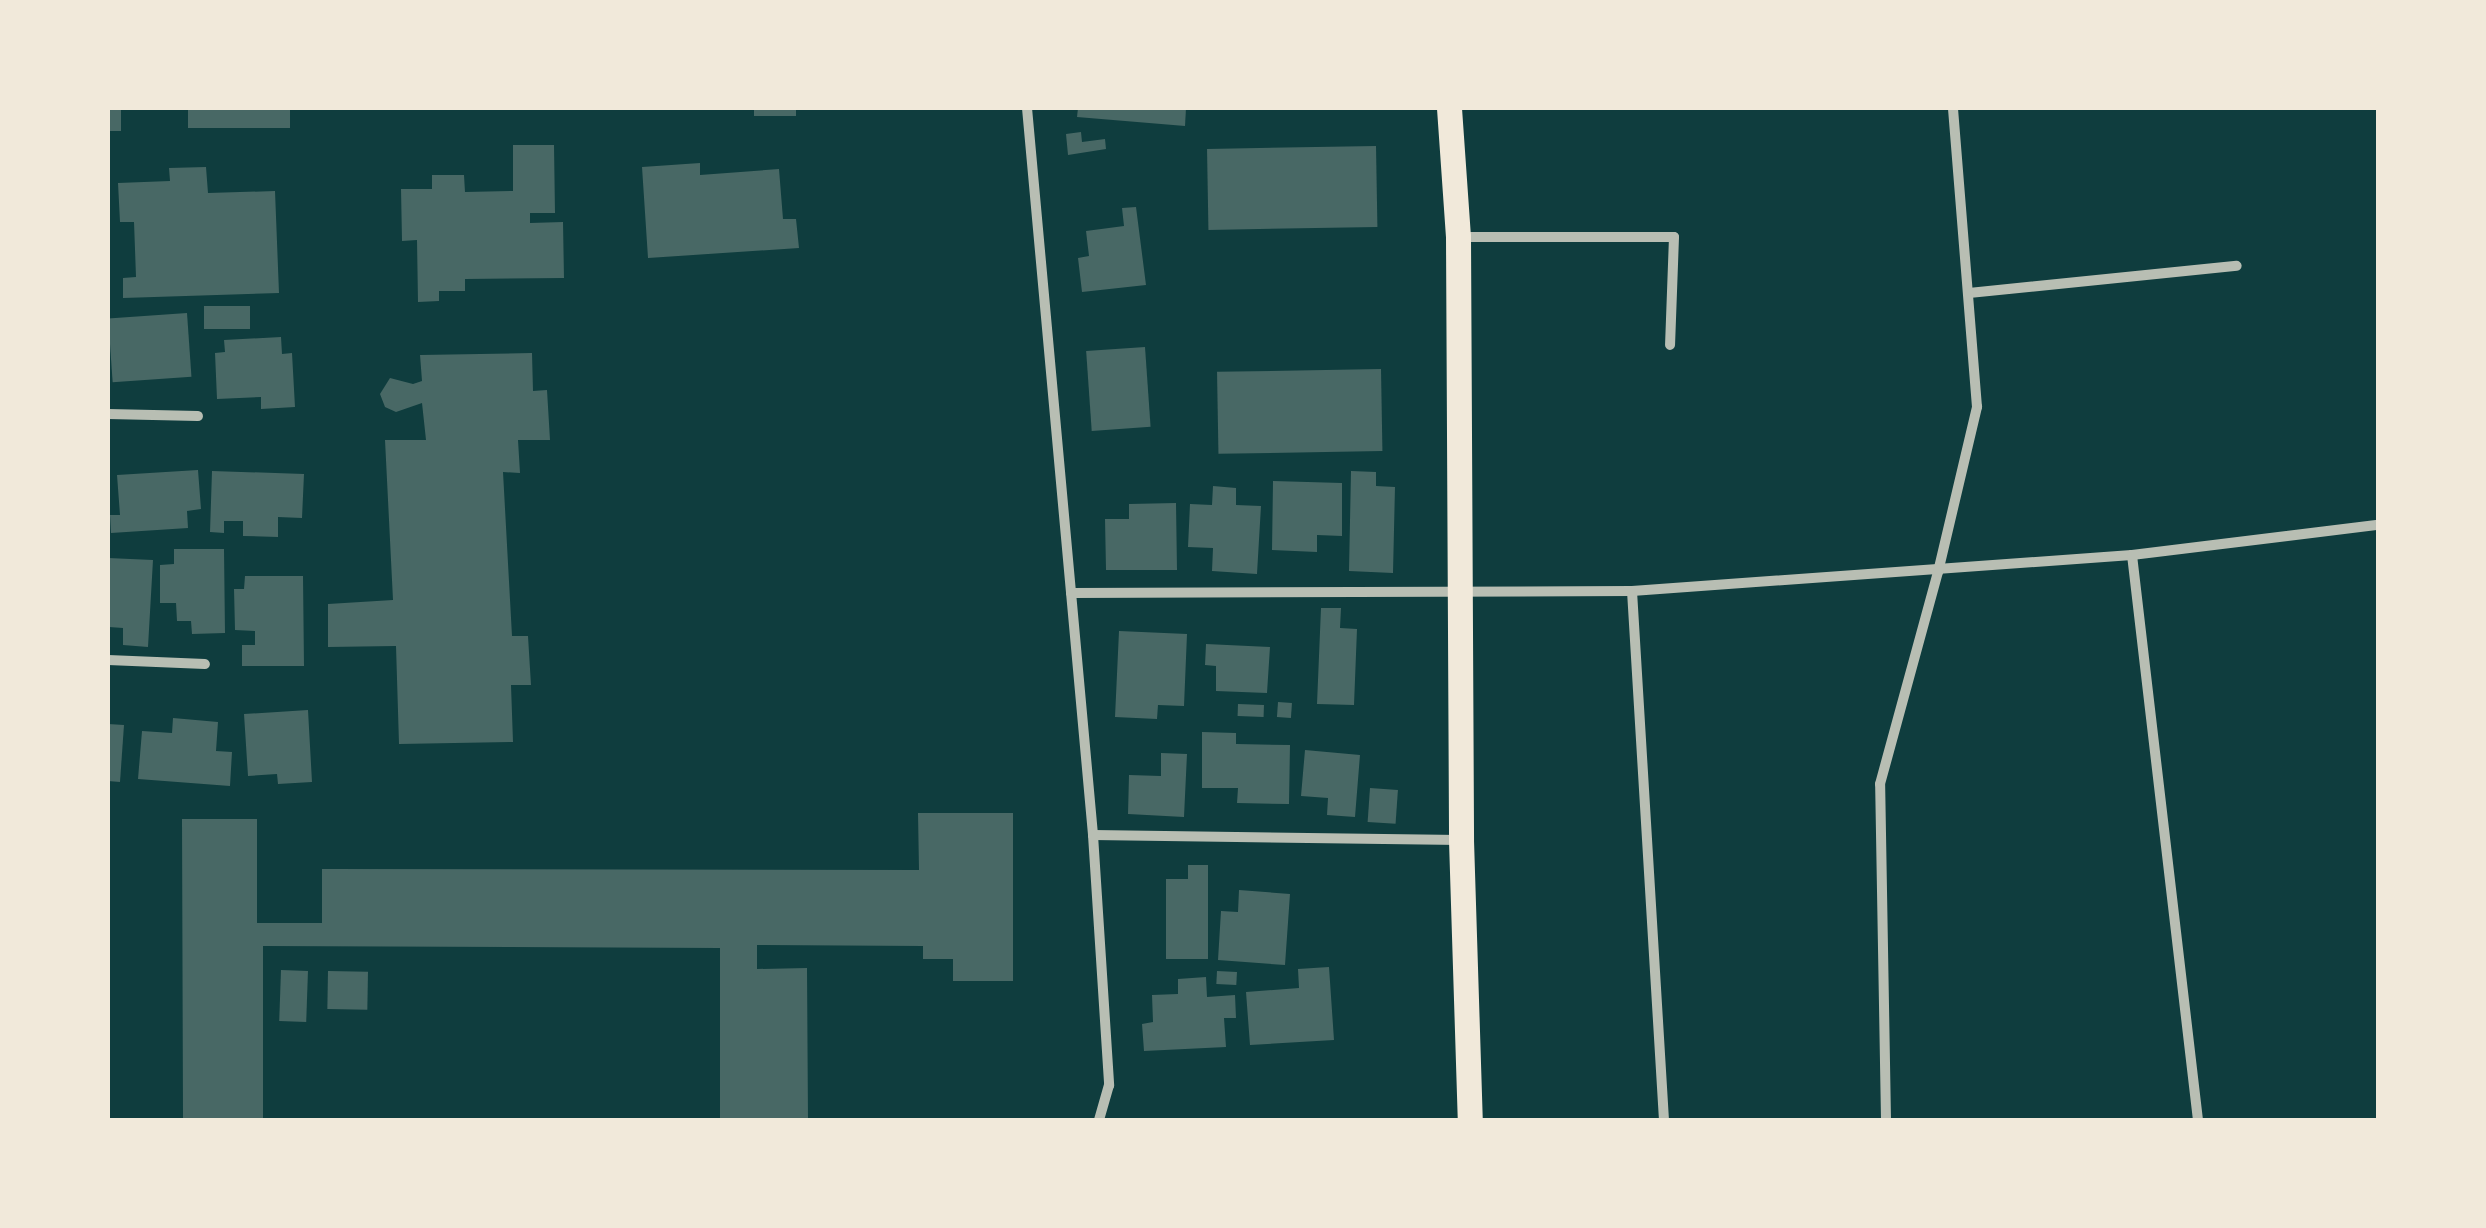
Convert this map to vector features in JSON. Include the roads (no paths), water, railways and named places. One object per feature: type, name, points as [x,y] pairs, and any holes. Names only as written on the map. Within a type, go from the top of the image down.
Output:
[{"type":"main road","points":[[1449,108],[1458,237],[1460,840],[1470,1120]]},
{"type":"street","points":[[1027,108],[1093,835],[1109,1085],[1099,1120]]},
{"type":"street","points":[[1886,1120],[1880,784],[1938,572],[1977,406],[1953,108]]},
{"type":"street","points":[[1458,237],[1674,237],[1670,345]]},
{"type":"street","points":[[1968,293],[2238,266]]},
{"type":"street","points":[[108,414],[198,416]]},
{"type":"street","points":[[1072,592],[1632,591],[2132,556],[2378,525]]},
{"type":"street","points":[[2132,556],[2198,1120]]},
{"type":"street","points":[[1632,591],[1664,1120]]},
{"type":"street","points":[[108,660],[206,664]]},
{"type":"street","points":[[1093,835],[1460,840]]}]
